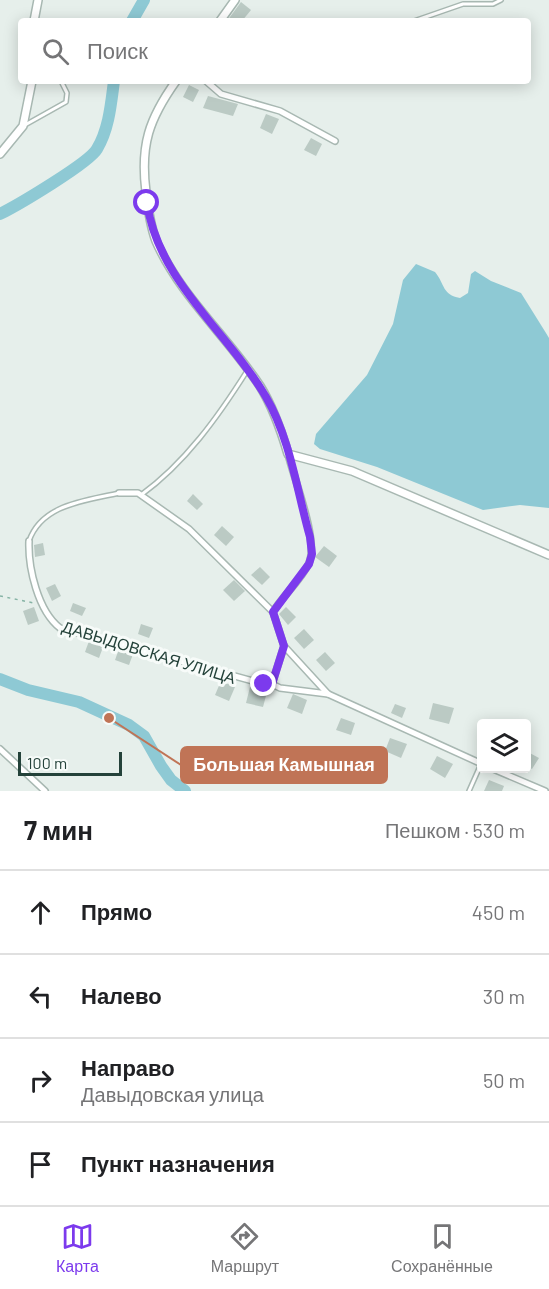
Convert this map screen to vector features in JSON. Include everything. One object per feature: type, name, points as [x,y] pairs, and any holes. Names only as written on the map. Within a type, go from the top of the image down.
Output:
[{"type":"street","points":[[35,18],[38,0]]},
{"type":"street","points":[[222,18],[236,0]]},
{"type":"street","points":[[0,154],[23,126],[31,84]]},
{"type":"street","points":[[174,84],[159,104],[144,146],[143,173],[150,222],[156,240],[172,270],[248,370],[276,416],[310,537],[312,554],[302,575],[273,612]]},
{"type":"street","points":[[209,84],[221,94],[280,111],[335,141]]},
{"type":"street","points":[[288,454],[352,471],[549,555]]},
{"type":"street","points":[[119,493],[141,495],[189,529],[273,612],[284,646],[328,694],[477,762]]},
{"type":"street","name":"ДАВЫДОВСКАЯ УЛИЦА","points":[[29,541],[34,578],[44,605],[53,622],[65,630],[245,680],[272,684],[280,688],[328,694]]},
{"type":"street","points":[[272,684],[284,646]]},
{"type":"street","points":[[0,749],[45,791]]},
{"type":"street","points":[[503,773],[544,791]]},
{"type":"lane","points":[[423,18],[463,4],[493,4],[501,0]]},
{"type":"lane","points":[[23,126],[66,102],[67,93],[62,84]]},
{"type":"lane","points":[[141,495],[157,482],[217,419],[248,370]]},
{"type":"lane","points":[[29,541],[38,524],[52,512],[119,493]]},
{"type":"lane","points":[[469,791],[477,773]]},
{"type":"path","points":[[0,596],[44,605]]},
{"type":"water","points":[[416,264],[435,272],[447,292],[454,297],[460,298],[468,293],[471,274],[475,271],[491,281],[521,293],[549,338],[549,508],[520,505],[483,510],[377,467],[320,449],[314,444],[316,434],[367,375],[393,324],[403,280]]},
{"type":"building","points":[[241,2],[251,10],[244,18],[229,18]]},
{"type":"building","points":[[189,85],[199,90],[193,102],[183,97]]},
{"type":"building","points":[[208,96],[238,104],[233,116],[203,108]]},
{"type":"building","points":[[266,114],[279,119],[272,134],[260,128]]},
{"type":"building","points":[[311,138],[322,144],[316,156],[304,150]]},
{"type":"building","points":[[193,494],[203,504],[197,510],[187,501]]},
{"type":"building","points":[[222,526],[234,537],[226,546],[214,535]]},
{"type":"building","points":[[43,543],[45,555],[35,557],[34,545]]},
{"type":"building","points":[[324,546],[337,556],[329,567],[315,557]]},
{"type":"building","points":[[260,567],[270,577],[262,585],[251,575]]},
{"type":"building","points":[[234,580],[245,591],[234,601],[223,590]]},
{"type":"building","points":[[55,584],[61,596],[52,601],[46,588]]},
{"type":"building","points":[[73,603],[86,608],[82,616],[70,611]]},
{"type":"building","points":[[34,607],[39,621],[28,625],[23,611]]},
{"type":"building","points":[[286,607],[296,617],[288,625],[279,614]]},
{"type":"building","points":[[141,624],[153,628],[149,638],[138,634]]},
{"type":"building","points":[[304,629],[314,640],[304,649],[294,638]]},
{"type":"building","points":[[89,641],[103,647],[99,658],[85,652]]},
{"type":"building","points":[[119,649],[133,654],[129,665],[115,660]]},
{"type":"building","points":[[325,652],[335,663],[326,671],[316,660]]},
{"type":"building","points":[[221,681],[235,687],[229,701],[215,695]]},
{"type":"building","points":[[250,687],[267,692],[263,707],[246,703]]},
{"type":"building","points":[[293,694],[307,700],[302,714],[287,708]]},
{"type":"building","points":[[433,703],[454,708],[449,724],[429,719]]},
{"type":"building","points":[[395,704],[406,708],[402,718],[391,713]]},
{"type":"building","points":[[341,718],[355,723],[351,735],[336,730]]},
{"type":"building","points":[[390,738],[407,744],[401,758],[385,751]]},
{"type":"building","points":[[531,754],[539,758],[531,768]]},
{"type":"building","points":[[437,756],[453,764],[445,778],[430,769]]},
{"type":"building","points":[[489,780],[504,786],[502,791],[484,791]]},
{"type":"waterway","points":[[134,18],[144,0]]},
{"type":"waterway","points":[[0,214],[68,173],[97,149],[107,125],[114,84]]},
{"type":"waterway","points":[[0,679],[28,690],[79,702],[129,725],[144,736],[171,780],[185,791]]},
{"type":"place","name":"Большая Камышная","points":[[109,718]]},
{"type":"route","points":[[147,203],[156,240],[172,270],[260,386],[276,416],[310,537],[312,554],[309,564],[273,612],[284,646],[275,679],[272,684],[264,684]]}]
